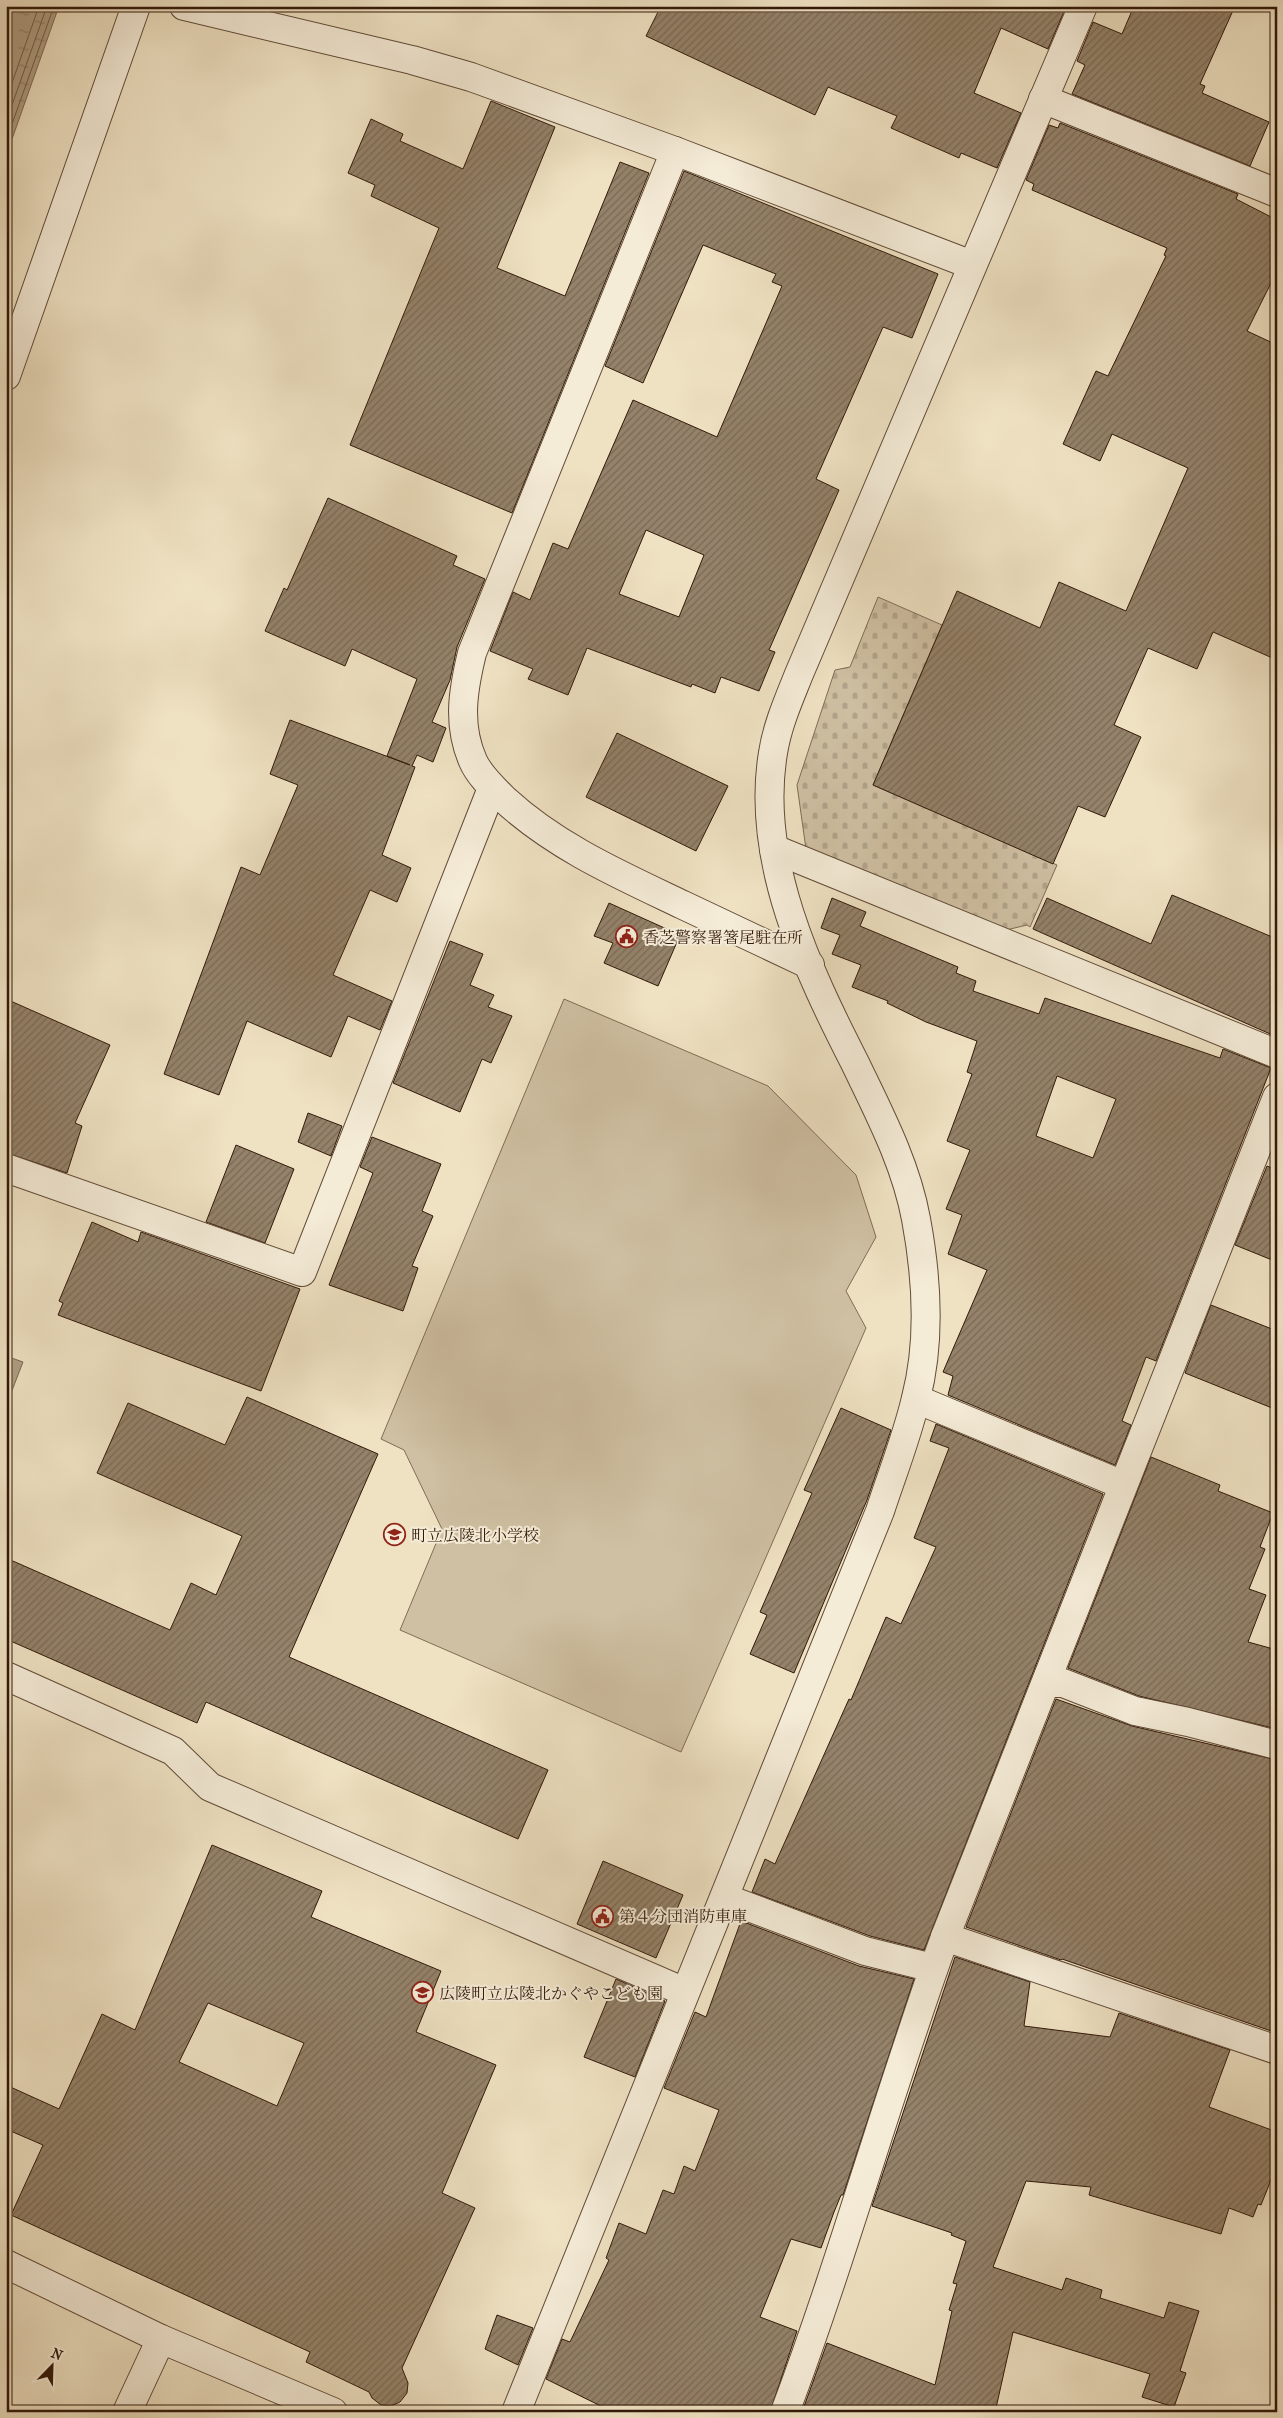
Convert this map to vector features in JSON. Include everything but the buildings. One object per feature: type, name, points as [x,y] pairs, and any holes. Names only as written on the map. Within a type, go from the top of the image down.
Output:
[{"type":"street","points":[[6,376],[136,6]]},
{"type":"street","points":[[184,6],[412,60],[471,77],[675,151],[972,265]]},
{"type":"street","points":[[516,2412],[880,1511],[916,1398],[923,1363],[926,1318],[923,1264],[916,1217],[900,1160],[879,1112],[820,993],[790,919],[774,849],[769,793],[773,753],[784,710],[972,265],[1084,6]]},
{"type":"street","points":[[1043,99],[1277,193]]},
{"type":"street","points":[[675,151],[472,654],[463,688],[462,725],[473,762],[492,788],[523,816],[558,842],[600,865],[810,965]]},
{"type":"street","points":[[6,1168],[302,1272],[492,788]]},
{"type":"street","points":[[774,849],[1277,1054]]},
{"type":"street","points":[[786,2412],[834,2277],[933,1968],[1277,1097]]},
{"type":"street","points":[[916,1398],[1123,1485]]},
{"type":"street","points":[[6,1676],[172,1751],[210,1787],[685,1992]]},
{"type":"street","points":[[1047,1683],[1063,1683],[1135,1711],[1188,1722],[1277,1745]]},
{"type":"street","points":[[725,1898],[865,1951],[933,1968]]},
{"type":"street","points":[[945,1937],[1277,2050]]},
{"type":"street","points":[[6,2264],[161,2339],[333,2412]]},
{"type":"street","points":[[127,2412],[161,2339]]},
{"type":"green space","points":[[878,597],[942,625],[873,785],[1057,865],[1030,927],[1027,925],[1002,931],[806,849],[797,785],[835,670],[850,667]]},
{"type":"green space","points":[[564,999],[768,1086],[856,1175],[876,1237],[846,1291],[866,1328],[681,1752],[400,1630],[442,1529],[404,1450],[381,1439]]},
{"type":"water","points":[[6,6],[59,6],[6,156]]},
{"type":"water","points":[[6,1356],[23,1362],[6,1406]]},
{"type":"place","name":"香芝警察署箸尾駐在所","points":[[627,937]]},
{"type":"place","name":"町立広陵北小学校","points":[[395,1535]]},
{"type":"place","name":"第４分団消防車庫","points":[[603,1916]]},
{"type":"place","name":"広陵町立広陵北かぐやこども園","points":[[423,1993]]}]
